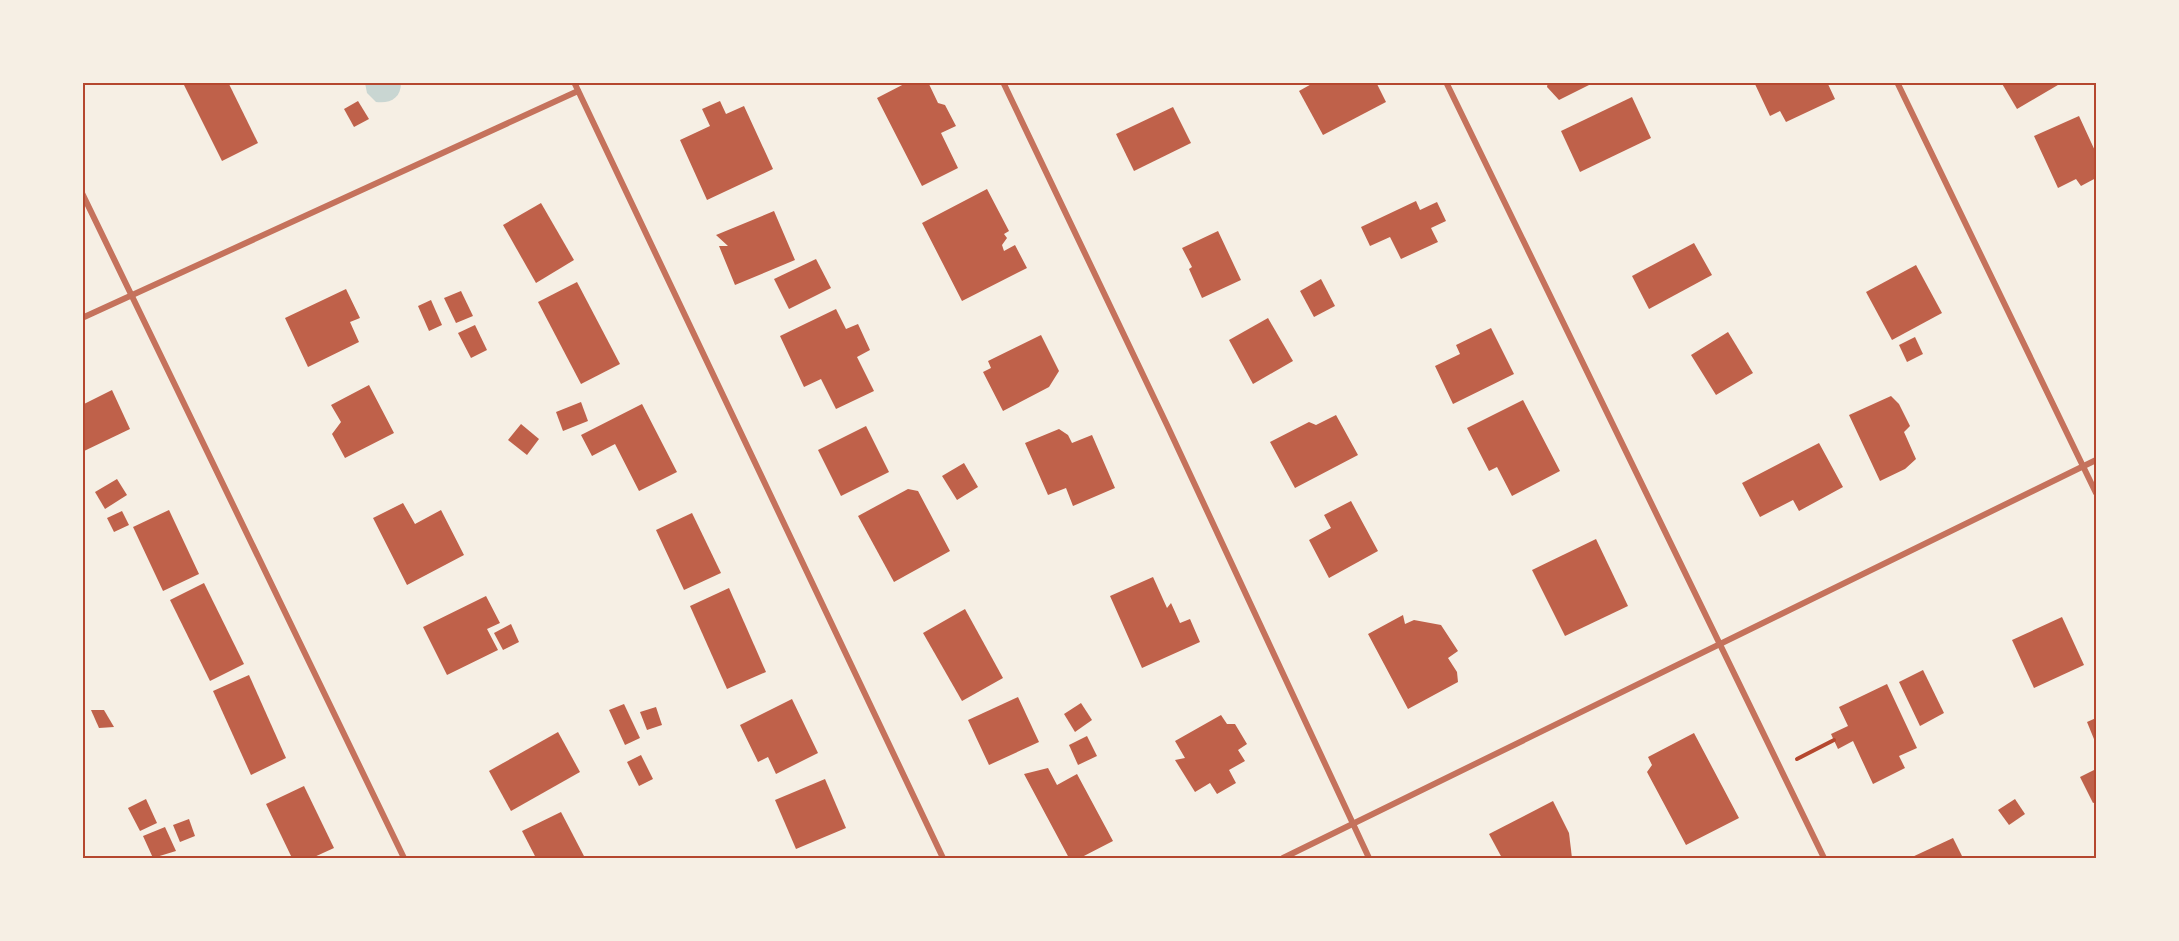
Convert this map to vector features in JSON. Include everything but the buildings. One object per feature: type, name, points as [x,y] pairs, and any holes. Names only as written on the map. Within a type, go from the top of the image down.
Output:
[{"type":"street","points":[[574,82],[943,858]]},
{"type":"street","points":[[1003,82],[1167,425],[1369,858]]},
{"type":"street","points":[[1446,82],[1824,858]]},
{"type":"street","points":[[1897,82],[2097,494]]},
{"type":"street","points":[[82,318],[578,91]]},
{"type":"street","points":[[82,193],[404,858]]},
{"type":"street","points":[[1283,858],[2097,460]]},
{"type":"path","points":[[1780,768],[1834,740]]},
{"type":"shaded area","points":[[365,83],[401,83],[399,93],[394,99],[376,102],[367,93]]}]
